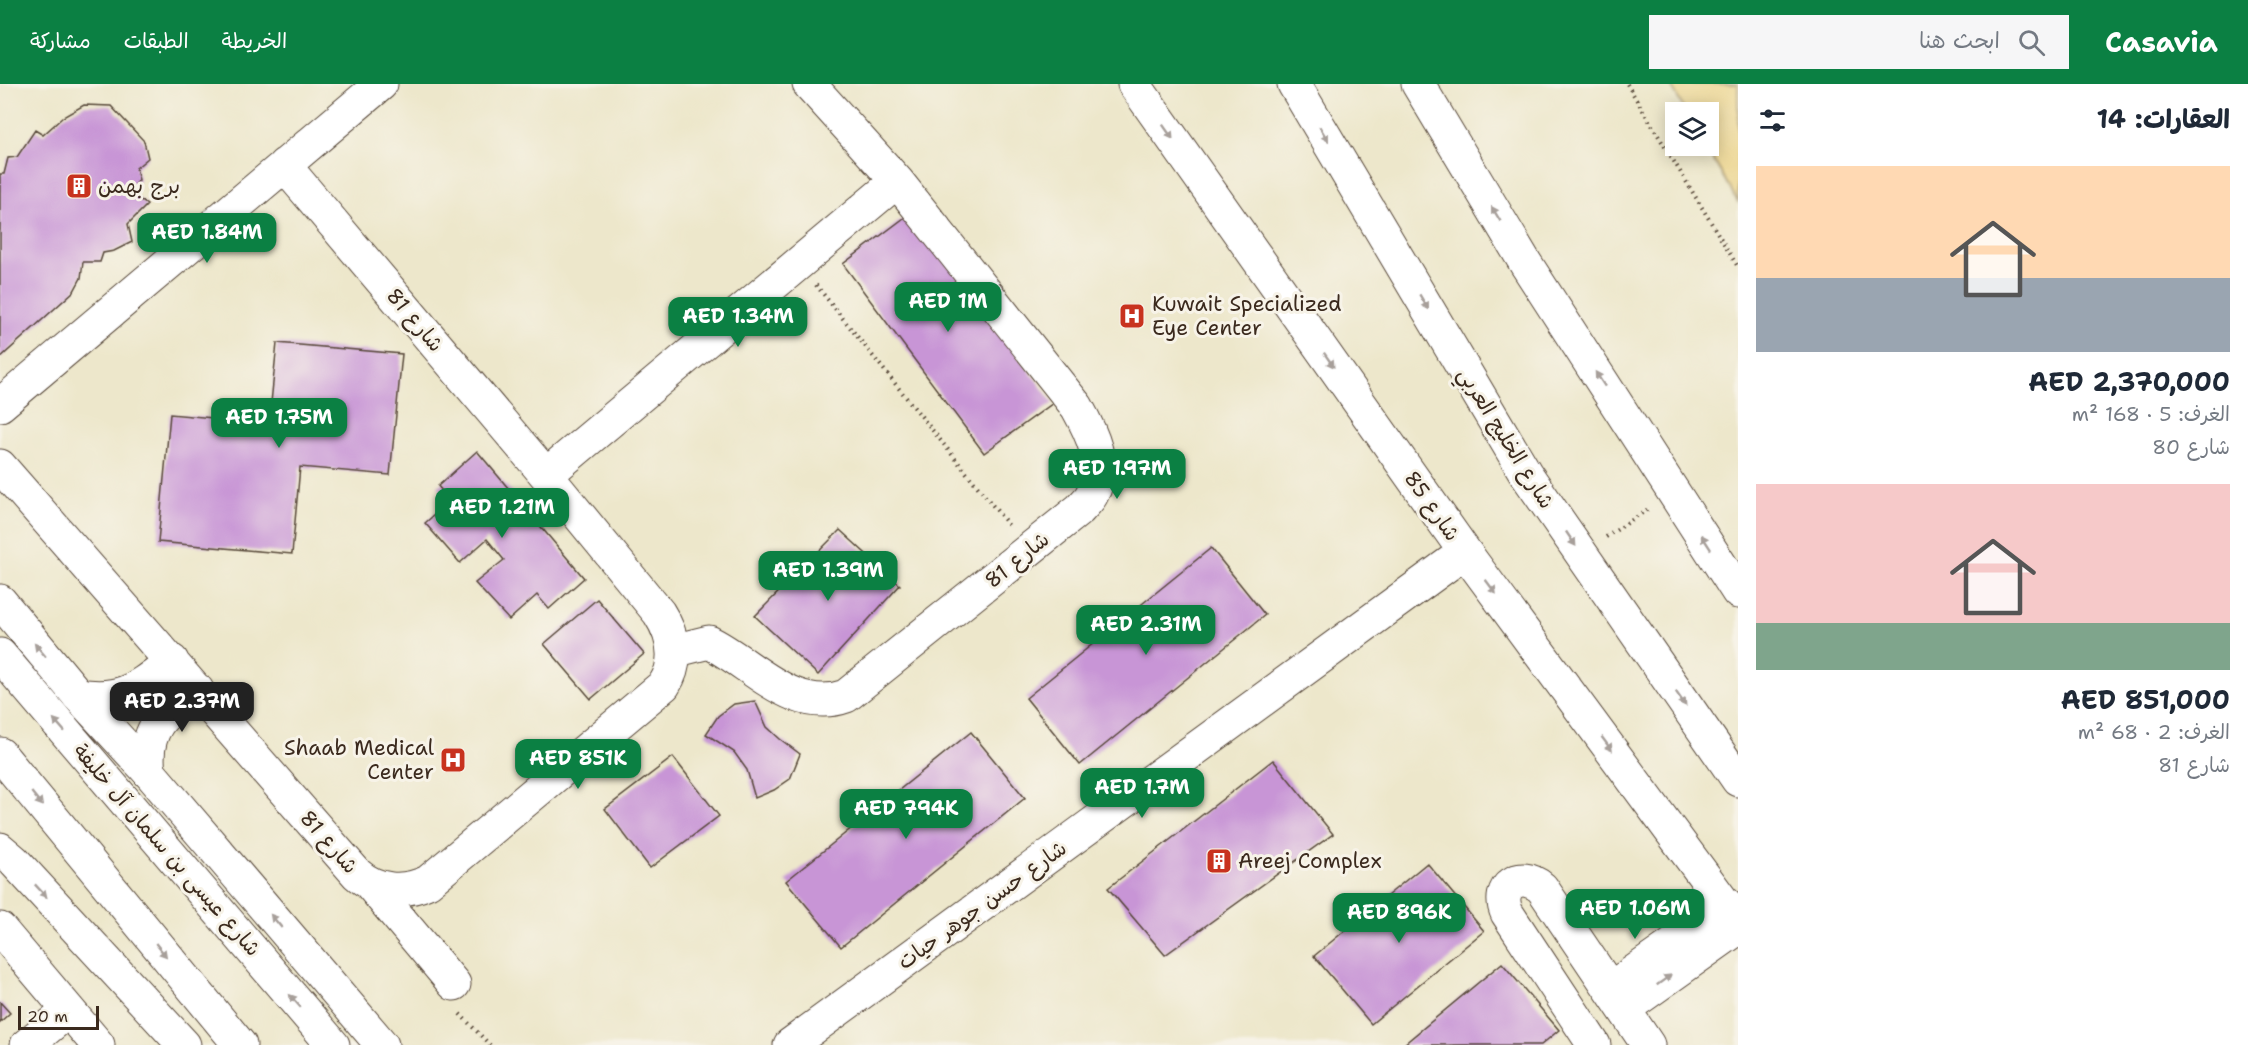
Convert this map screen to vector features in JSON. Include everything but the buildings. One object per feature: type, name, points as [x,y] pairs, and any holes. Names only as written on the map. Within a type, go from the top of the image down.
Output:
[{"type":"main road","points":[[0,405],[381,84]]},
{"type":"main road","name":"شارع 81","points":[[673,651],[709,642],[736,656],[783,690],[818,701],[833,701],[846,696],[1080,509],[1093,494],[1099,475],[1095,443],[1077,407],[897,181],[809,84]]},
{"type":"main road","name":"شارع 85","points":[[1134,84],[1465,552],[1734,918]]},
{"type":"main road","name":"شارع الخليج العربي","points":[[1294,84],[1526,474],[1738,780]]},
{"type":"main road","points":[[1418,84],[1526,264],[1738,592]]},
{"type":"main road","name":"شارع 81","points":[[0,466],[357,874],[371,885],[406,890],[428,882],[664,684],[672,669],[673,651],[669,633],[659,613],[546,475],[284,165]]},
{"type":"main road","points":[[546,475],[897,181]]},
{"type":"main road","name":"شارع حسن جوهر حيات","points":[[790,1045],[1465,552]]},
{"type":"main road","points":[[0,601],[78,695],[149,772],[382,1045]]},
{"type":"main road","name":"شارع عيسى بن سلمان آل خليفة","points":[[0,655],[333,1045]]},
{"type":"main road","points":[[78,695],[93,698],[126,693],[141,687],[171,662]]},
{"type":"main road","points":[[149,772],[148,745],[155,726],[168,711],[197,690]]},
{"type":"main road","points":[[0,754],[240,1045]]},
{"type":"main road","points":[[0,849],[13,860],[184,1045]]},
{"type":"main road","points":[[1594,1045],[1503,905],[1508,887],[1516,881],[1525,879],[1535,881],[1542,888],[1648,1045]]},
{"type":"main road","points":[[371,885],[454,984]]},
{"type":"main road","points":[[1618,998],[1689,933],[1734,918]]},
{"type":"main road","points":[[0,929],[98,1045]]},
{"type":"main road","points":[[27,1045],[68,1011]]},
{"type":"path","points":[[1627,84],[1738,267]]},
{"type":"path","points":[[799,263],[1029,550]]},
{"type":"path","points":[[1581,554],[1674,492]]},
{"type":"sand","points":[[1670,84],[1738,84],[1738,202],[1711,156],[1719,156],[1719,102],[1680,102]]},
{"type":"place","name":"برج بهمن","points":[[79,186]]},
{"type":"place","name":"Kuwait Specialized Eye Center","points":[[1132,316]]},
{"type":"place","name":"Shaab Medical Center","points":[[453,760]]},
{"type":"place","name":"Areej Complex","points":[[1219,861]]}]
